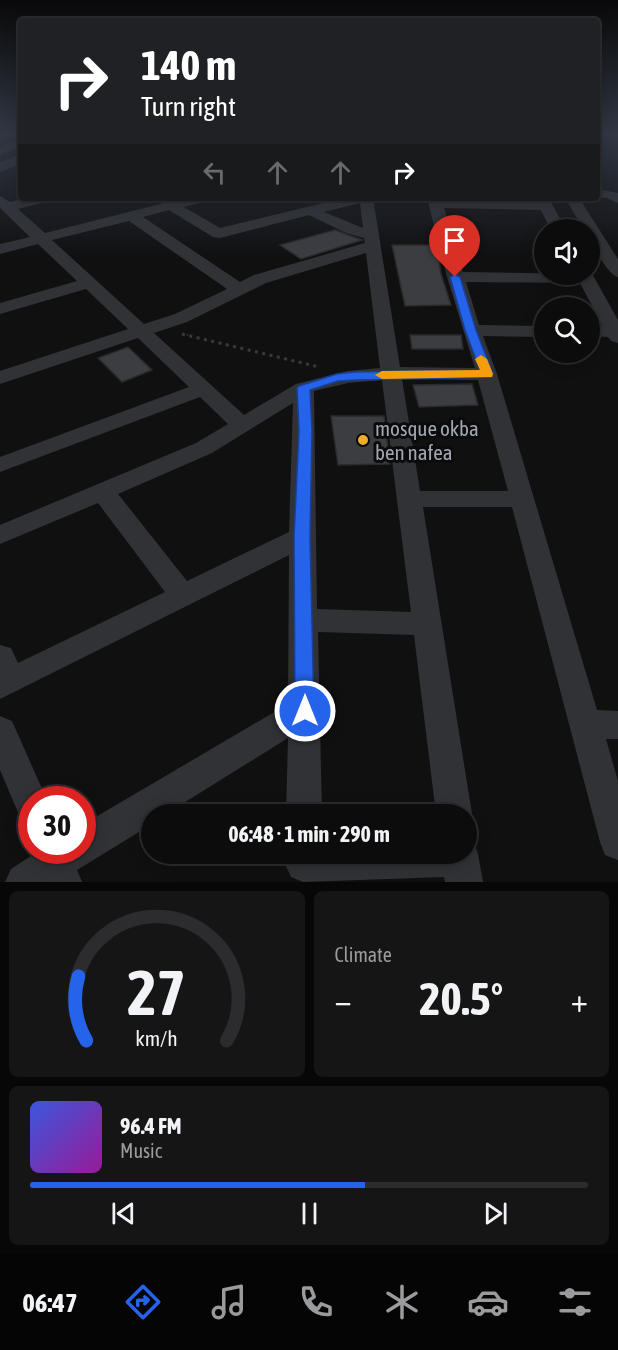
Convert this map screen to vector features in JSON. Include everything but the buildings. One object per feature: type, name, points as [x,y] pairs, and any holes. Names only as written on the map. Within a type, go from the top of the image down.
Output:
[{"type":"street","points":[[600,193],[610,194],[618,199]]},
{"type":"street","points":[[4,203],[20,201]]},
{"type":"street","points":[[0,249],[188,201]]},
{"type":"street","points":[[171,206],[213,232],[220,233],[311,211],[330,201]]},
{"type":"street","points":[[366,201],[370,240],[453,804]]},
{"type":"street","points":[[554,219],[544,202],[435,201],[455,277],[487,374],[617,835]]},
{"type":"street","points":[[574,201],[618,272]]},
{"type":"street","points":[[4,203],[89,283],[146,329],[202,389],[243,426]]},
{"type":"street","points":[[311,211],[370,240]]},
{"type":"street","points":[[132,216],[237,288]]},
{"type":"street","points":[[3,371],[146,329],[195,312],[237,288],[370,240]]},
{"type":"street","points":[[455,277],[534,276]]},
{"type":"street","points":[[0,309],[89,283]]},
{"type":"street","points":[[590,285],[617,333]]},
{"type":"street","points":[[471,330],[534,331]]},
{"type":"street","points":[[600,332],[617,333]]},
{"type":"street","points":[[0,535],[204,448],[303,388],[337,378],[355,376],[487,374]]},
{"type":"street","points":[[303,388],[306,431],[302,537],[305,620],[304,804]]},
{"type":"street","points":[[0,465],[202,389]]},
{"type":"street","points":[[103,492],[183,596]]},
{"type":"street","points":[[408,499],[522,499]]},
{"type":"street","points":[[4,675],[183,596],[302,537]]},
{"type":"street","points":[[305,620],[426,624]]},
{"type":"street","points":[[96,839],[305,711]]},
{"type":"street","points":[[586,724],[618,725]]},
{"type":"street","points":[[0,730],[24,786]]},
{"type":"street","points":[[24,882],[55,864]]},
{"type":"street","points":[[304,866],[461,865]]},
{"type":"path","points":[[146,329],[355,376]]},
{"type":"slow traffic","points":[[382,375],[487,374],[481,359]]},
{"type":"place","name":"mosque okba ben nafea","points":[[363,440]]},
{"type":"route","points":[[305,711],[302,537],[306,431],[303,388],[319,382],[355,376],[487,374],[455,277]]}]
